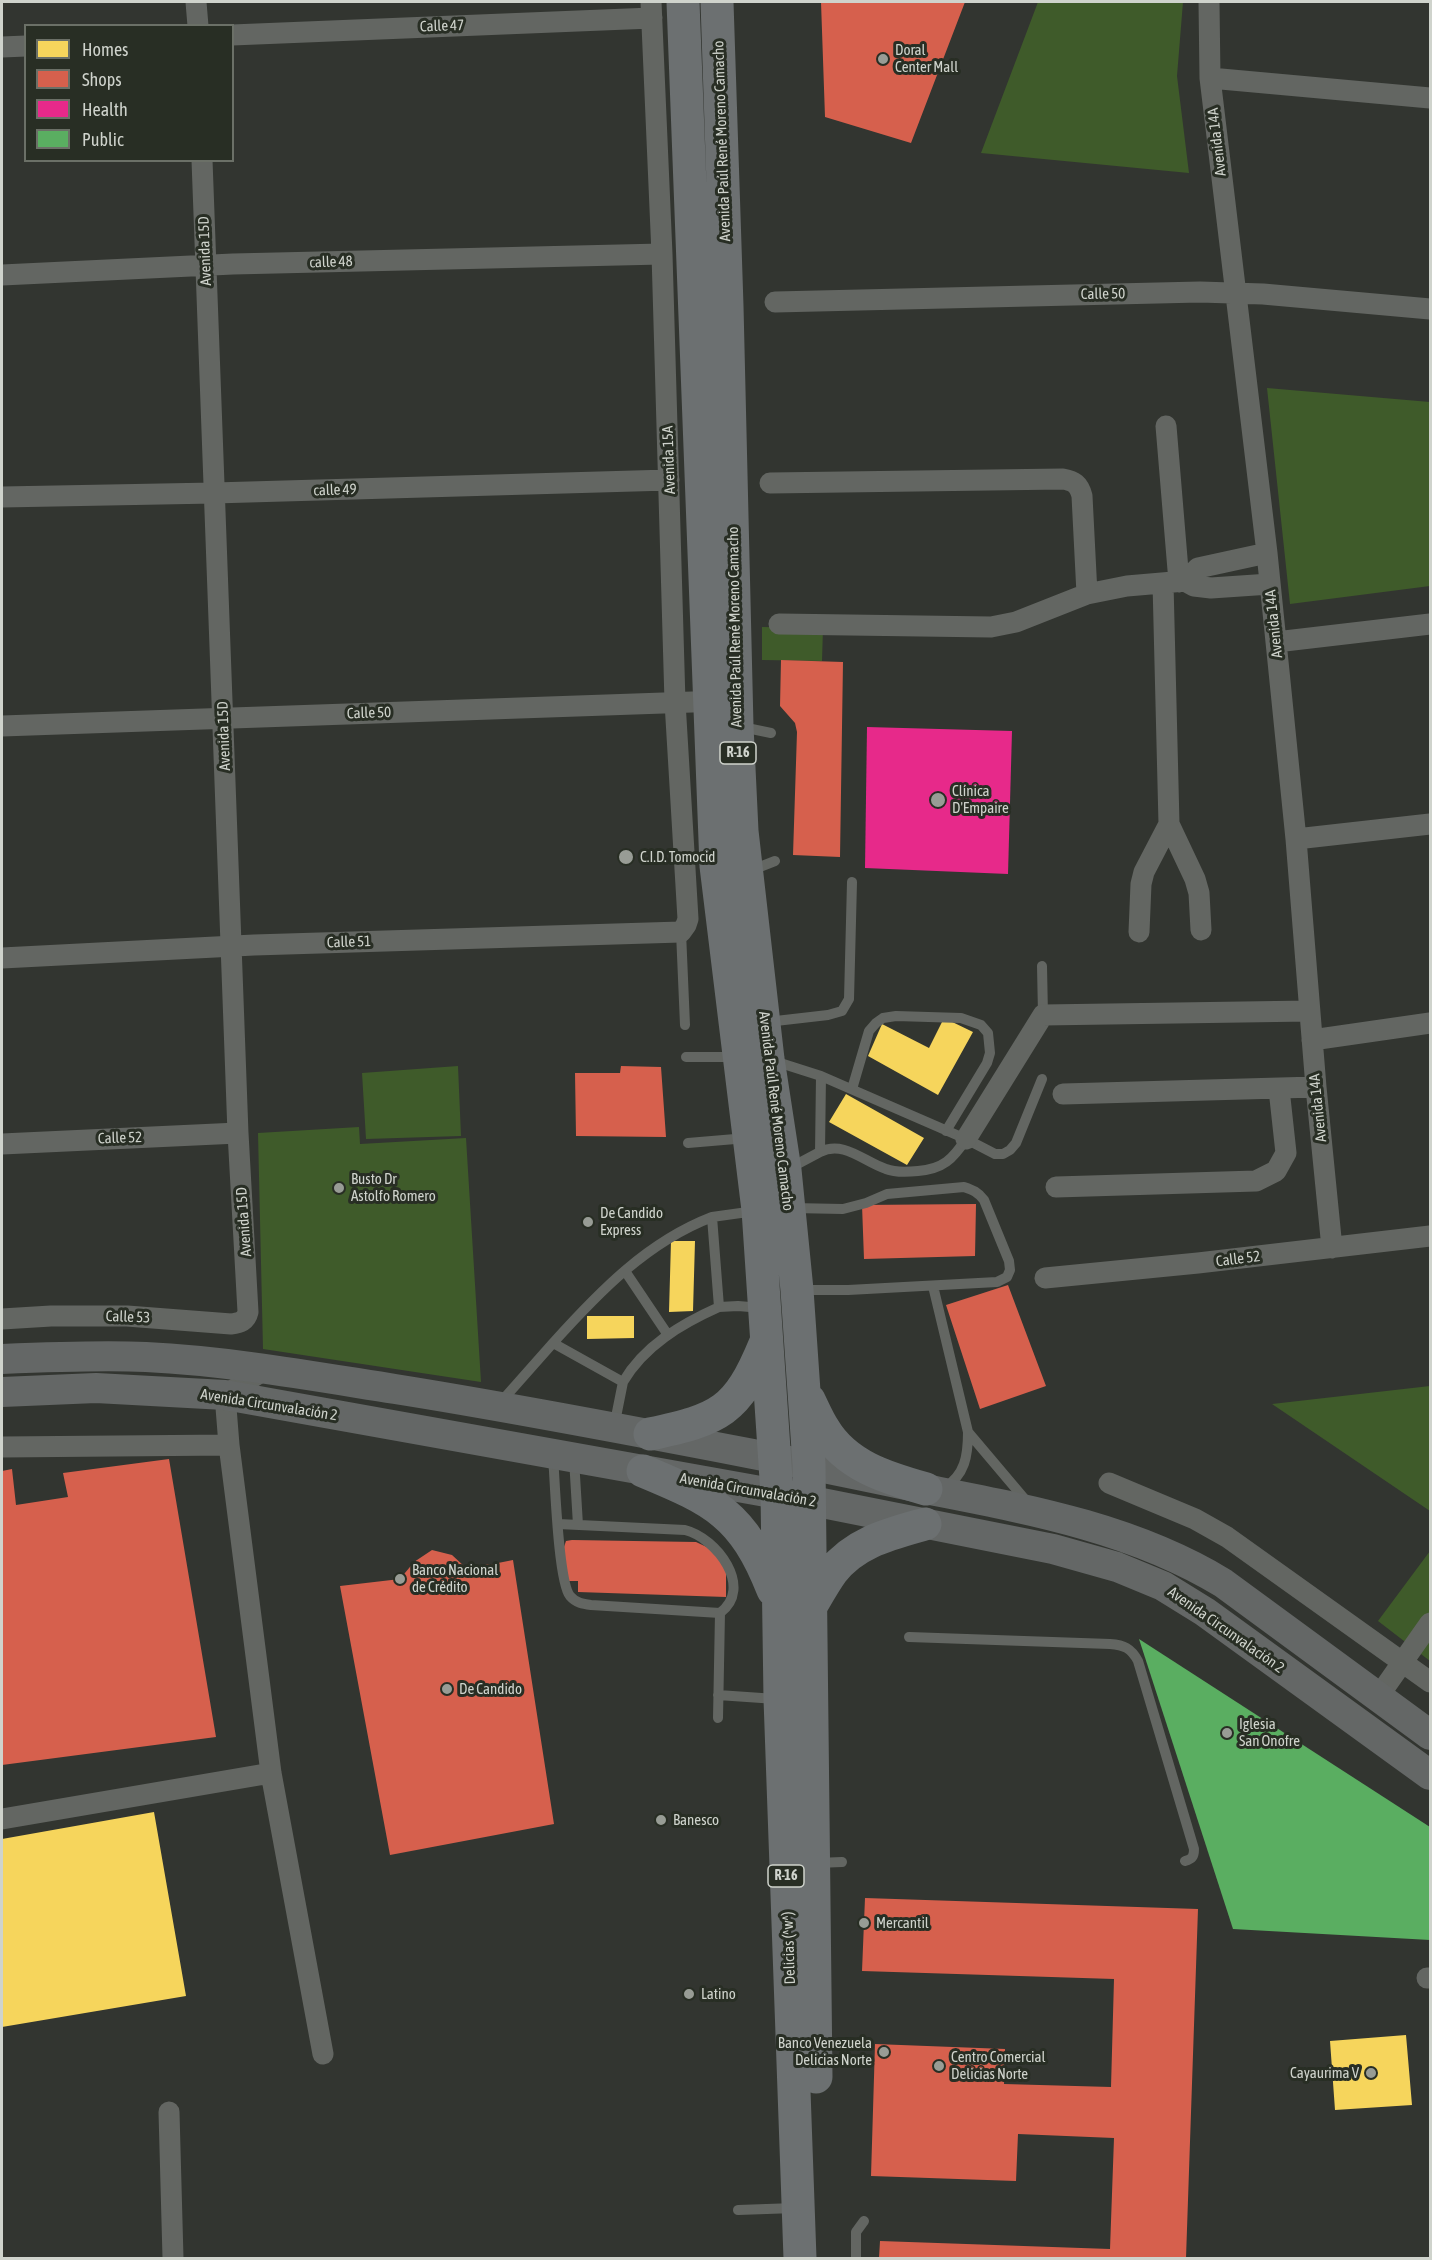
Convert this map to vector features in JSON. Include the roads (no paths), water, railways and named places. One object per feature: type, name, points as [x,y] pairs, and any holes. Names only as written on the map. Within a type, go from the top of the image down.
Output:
[{"type":"main road","name":"Avenida Paúl René Moreno Camacho","points":[[683,2],[728,709],[760,867],[764,1022],[754,1058],[750,1138],[797,1290],[810,1501]]},
{"type":"main road","name":"Avenida Paúl René Moreno Camacho","points":[[717,2],[728,709],[716,866],[754,1058],[785,1170],[773,1209],[767,1324],[777,1494]]},
{"type":"main road","points":[[650,1434],[695,1424],[721,1412],[741,1393],[752,1376],[767,1324]]},
{"type":"main road","points":[[2,1359],[71,1356],[147,1357],[266,1369],[614,1427],[809,1464],[1034,1511],[1136,1540],[1195,1566],[1223,1583],[1431,1735]]},
{"type":"main road","name":"Avenida Circunvalación 2","points":[[2,1392],[96,1388],[225,1395],[777,1494],[1053,1549],[1117,1567],[1163,1586],[1205,1612],[1431,1775]]},
{"type":"main road","points":[[804,1390],[824,1430],[838,1447],[880,1475],[932,1490]]},
{"type":"main road","points":[[643,1471],[693,1492],[731,1518],[746,1535],[759,1556],[777,1601]]},
{"type":"main road","name":"Delicias (^w^)","points":[[777,1494],[777,1601],[800,2259]]},
{"type":"main road","name":"Delicias (^w^)","points":[[810,1501],[810,1608],[828,1862],[814,1991],[821,2259]]},
{"type":"main road","points":[[810,1608],[832,1572],[852,1552],[878,1538],[925,1524]]},
{"type":"street","points":[[196,2],[198,24]]},
{"type":"street","name":"Avenida 14A","points":[[1209,2],[1209,78],[1267,553],[1296,839],[1311,1040],[1332,1248]]},
{"type":"street","name":"Calle 47","points":[[234,35],[652,10]]},
{"type":"street","name":"Avenida 15A","points":[[652,10],[684,926]]},
{"type":"street","points":[[2,47],[24,46]]},
{"type":"street","points":[[1209,78],[1431,99]]},
{"type":"street","name":"Avenida 15D","points":[[202,162],[238,1133],[248,1312]]},
{"type":"street","name":"calle 48","points":[[2,275],[205,266],[662,254]]},
{"type":"street","name":"Calle 50","points":[[775,302],[1235,292],[1431,309]]},
{"type":"street","points":[[1139,932],[1141,884],[1144,872],[1169,824],[1176,582],[1166,426]]},
{"type":"street","points":[[770,483],[1063,479],[1071,481],[1077,484],[1082,496],[1087,594]]},
{"type":"street","name":"calle 49","points":[[2,497],[669,480]]},
{"type":"street","points":[[1176,582],[1198,568],[1267,553]]},
{"type":"street","points":[[779,624],[992,627],[1016,622],[1087,594],[1127,586],[1176,582],[1211,588],[1270,584]]},
{"type":"street","points":[[1276,642],[1431,624]]},
{"type":"street","name":"Calle 50","points":[[2,726],[675,702],[728,709]]},
{"type":"street","points":[[1169,824],[1195,879],[1199,893],[1201,930]]},
{"type":"street","points":[[1296,839],[1431,824]]},
{"type":"street","name":"Calle 51","points":[[2,958],[684,926]]},
{"type":"street","points":[[956,1135],[1043,1016],[1309,1011]]},
{"type":"street","points":[[1311,1040],[1431,1023]]},
{"type":"street","points":[[1063,1095],[1316,1087]]},
{"type":"street","points":[[1056,1187],[1256,1181],[1276,1171],[1286,1153],[1279,1089]]},
{"type":"street","name":"Calle 52","points":[[2,1143],[238,1133]]},
{"type":"street","name":"Calle 52","points":[[1045,1278],[1431,1236]]},
{"type":"street","name":"Calle 53","points":[[2,1319],[51,1316],[127,1316],[231,1324],[247,1318],[248,1312]]},
{"type":"street","points":[[266,1369],[225,1395],[228,1444],[272,1773],[323,2054]]},
{"type":"street","points":[[2,1447],[228,1444]]},
{"type":"street","points":[[1108,1483],[1196,1519],[1227,1537],[1431,1682]]},
{"type":"street","points":[[1378,1697],[1431,1623]]},
{"type":"street","points":[[2,1818],[272,1773]]},
{"type":"street","points":[[169,2112],[173,2259]]},
{"type":"lane","points":[[728,709],[771,733]]},
{"type":"lane","points":[[764,1022],[828,1016],[842,1011],[849,999],[852,882]]},
{"type":"lane","points":[[684,926],[685,1025]]},
{"type":"lane","points":[[1042,966],[1043,1016]]},
{"type":"lane","points":[[785,1170],[828,1149],[845,1150],[884,1169],[894,1171],[931,1170],[941,1167],[954,1157],[956,1135],[987,1063],[990,1053],[988,1033],[973,1021],[896,1016],[883,1018],[869,1031],[852,1089]]},
{"type":"lane","points":[[686,1057],[754,1058],[821,1076],[995,1154],[1003,1154],[1016,1143],[1042,1078]]},
{"type":"lane","points":[[820,1152],[821,1076]]},
{"type":"lane","points":[[688,1143],[750,1138]]},
{"type":"lane","points":[[498,1406],[590,1303],[625,1271],[661,1242],[686,1227],[712,1217],[773,1209],[843,1209],[887,1194],[964,1187],[979,1193],[1006,1251],[1010,1270],[1006,1277],[997,1282],[797,1290]]},
{"type":"lane","points":[[712,1217],[719,1307]]},
{"type":"lane","points":[[625,1271],[668,1335]]},
{"type":"lane","points":[[932,1490],[955,1481],[961,1472],[966,1460],[968,1432],[933,1286]]},
{"type":"lane","points":[[614,1427],[623,1382],[633,1365],[668,1335],[690,1320],[719,1307],[738,1306],[767,1324]]},
{"type":"lane","points":[[553,1343],[623,1382]]},
{"type":"lane","points":[[968,1432],[1034,1511]]},
{"type":"lane","points":[[564,1456],[558,1524],[566,1588],[570,1596],[579,1603],[720,1614]]},
{"type":"lane","points":[[564,1456],[578,1525]]},
{"type":"lane","points":[[558,1524],[696,1533],[716,1550],[731,1574],[734,1590],[732,1601],[720,1614],[718,1718]]},
{"type":"lane","points":[[909,1637],[1110,1644],[1128,1648],[1138,1661],[1194,1849],[1194,1855],[1185,1861]]},
{"type":"lane","points":[[718,1695],[780,1699]]},
{"type":"lane","points":[[738,2210],[798,2208]]},
{"type":"lane","points":[[856,2259],[856,2232],[864,2221]]},
{"type":"place","name":"Doral Center Mall","points":[[883,59]]},
{"type":"place","name":"Clínica D'Empaire","points":[[938,800]]},
{"type":"place","name":"C.I.D. Tomocid","points":[[626,857]]},
{"type":"place","name":"Busto Dr Astolfo Romero","points":[[339,1188]]},
{"type":"place","name":"De Candido Express","points":[[588,1222]]},
{"type":"place","name":"Banco Nacional de Crédito","points":[[400,1579]]},
{"type":"place","name":"De Candido","points":[[447,1689]]},
{"type":"place","name":"Iglesia San Onofre","points":[[1227,1733]]},
{"type":"place","name":"Banesco","points":[[661,1820]]},
{"type":"place","name":"Mercantil","points":[[864,1923]]},
{"type":"place","name":"Latino","points":[[689,1994]]},
{"type":"place","name":"Banco Venezuela Delicias Norte","points":[[884,2052]]},
{"type":"place","name":"Centro Comercial Delicias Norte","points":[[939,2066]]},
{"type":"place","name":"Cayaurima V","points":[[1371,2073]]}]
